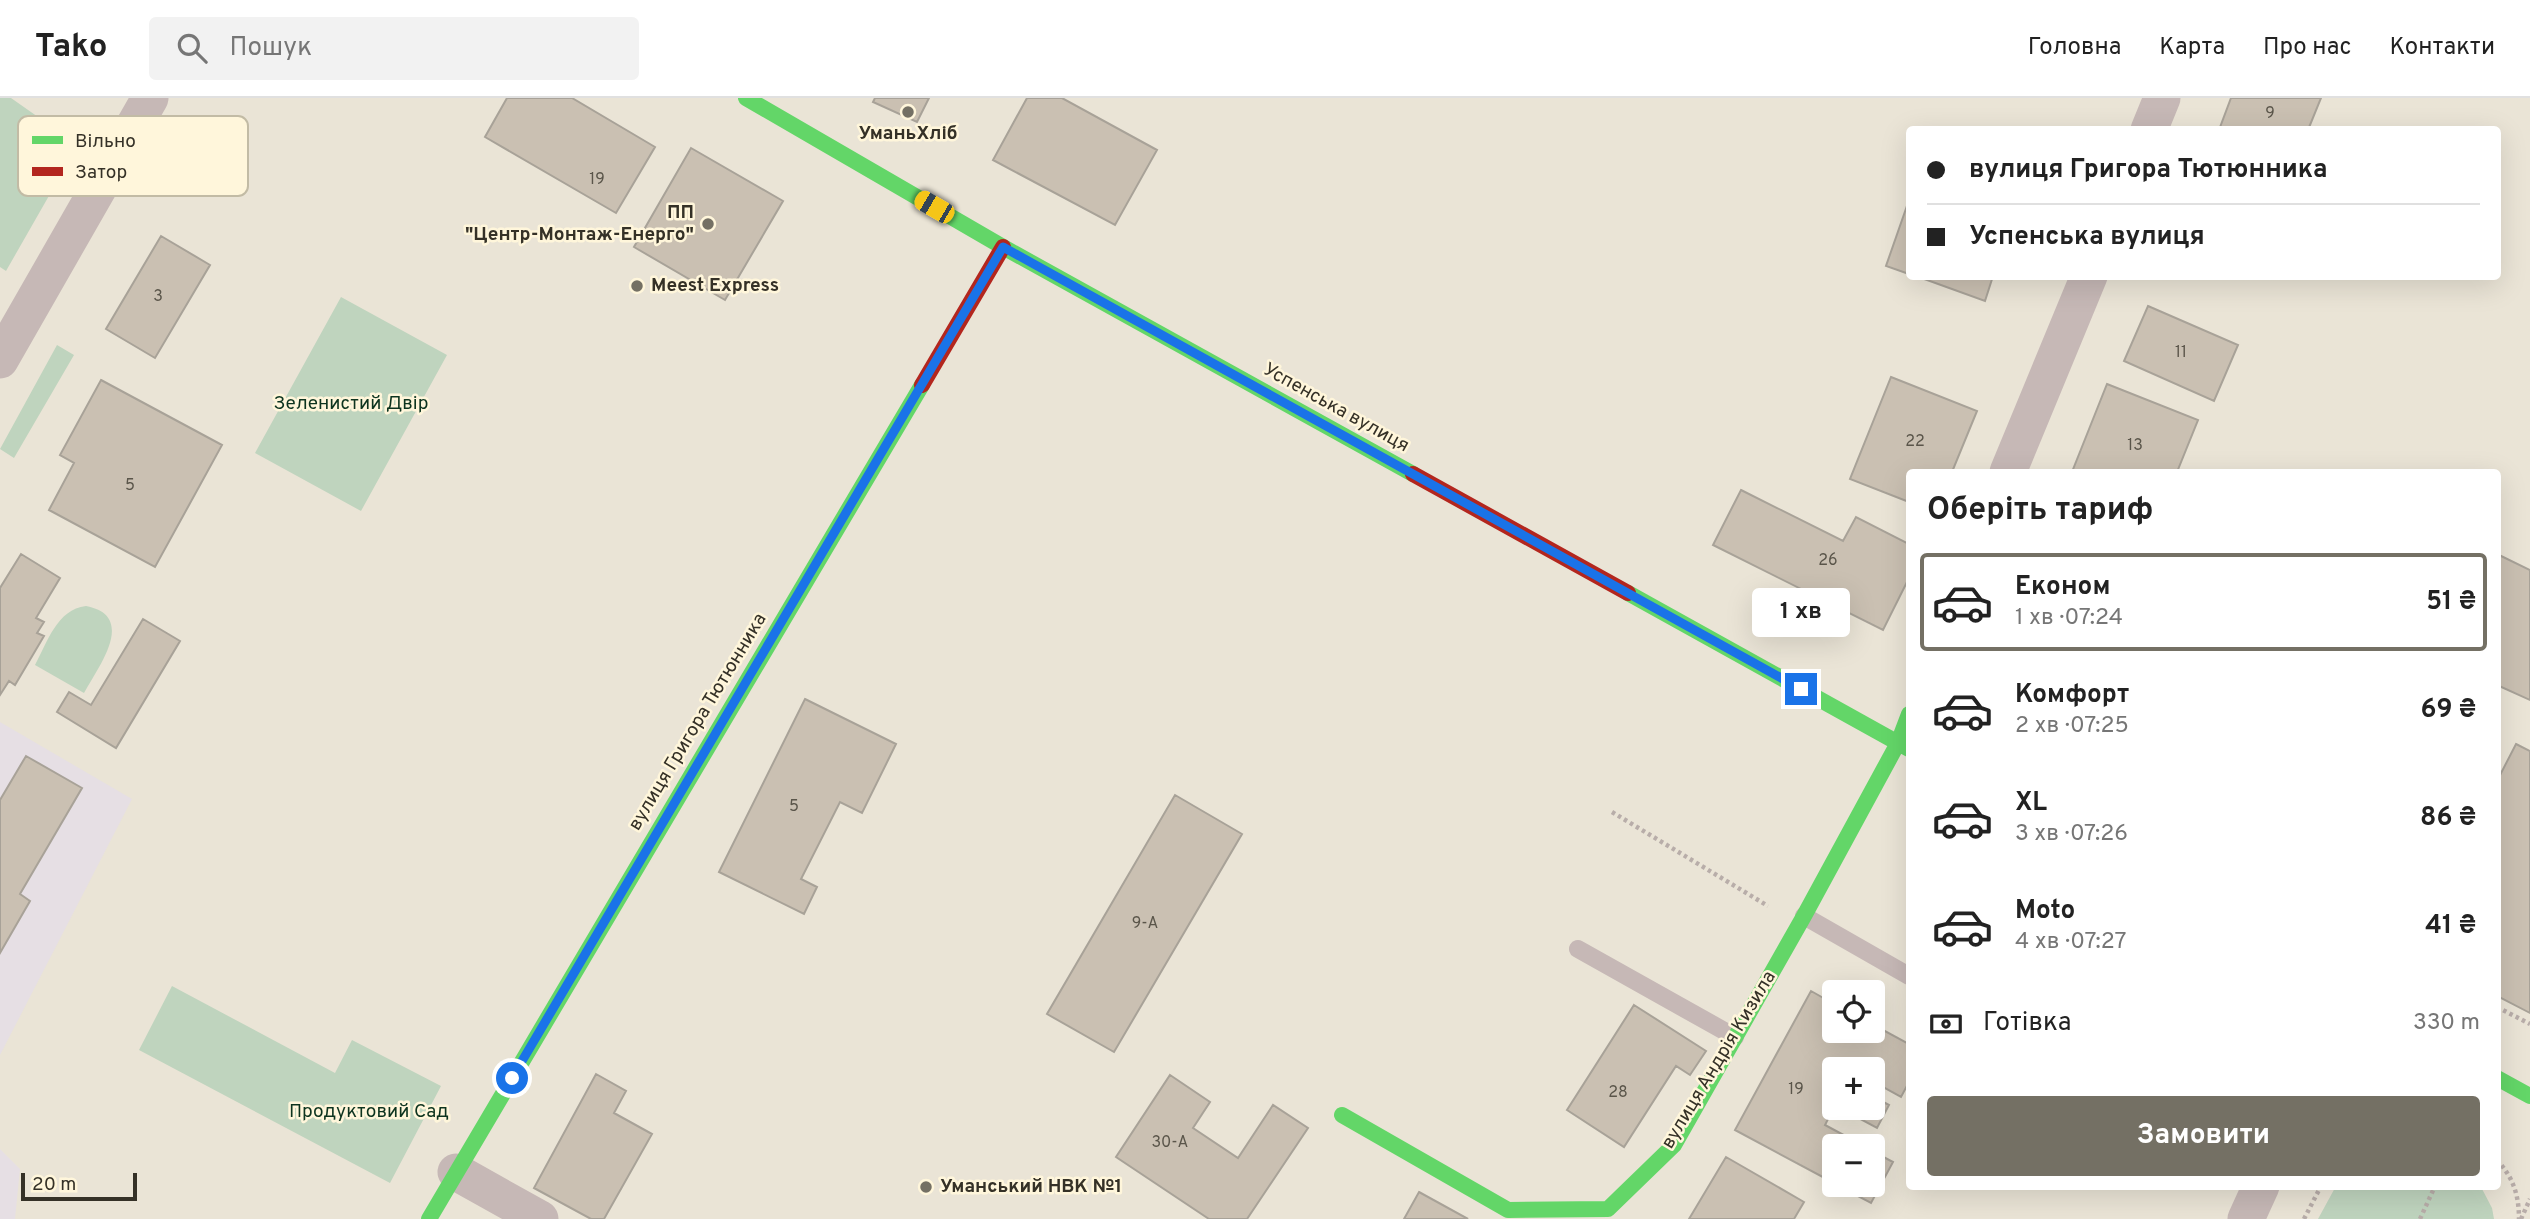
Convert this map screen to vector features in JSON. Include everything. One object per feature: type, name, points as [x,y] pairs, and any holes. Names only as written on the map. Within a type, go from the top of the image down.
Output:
[{"type":"street","points":[[140,116],[150,98]]},
{"type":"street","name":"Успенська вулиця","points":[[746,98],[776,106],[1003,247],[1903,746]]},
{"type":"street","points":[[2151,126],[2162,98]]},
{"type":"street","points":[[0,360],[94,196]]},
{"type":"street","name":"вулиця Григора Тютюнника","points":[[429,1219],[1003,247]]},
{"type":"street","points":[[2009,469],[2087,280]]},
{"type":"street","name":"вулиця Андрія Кизила","points":[[1342,1115],[1508,1210],[1608,1209],[1674,1145],[1903,746]]},
{"type":"street","points":[[2501,1080],[2530,1096]]},
{"type":"street","points":[[456,1172],[540,1219]]},
{"type":"street","points":[[2246,1219],[2259,1190]]},
{"type":"lane","points":[[1801,920],[1906,973]]},
{"type":"lane","points":[[1578,949],[1735,1037]]},
{"type":"path","points":[[1612,812],[1801,920]]},
{"type":"path","points":[[2501,1009],[2530,1024]]},
{"type":"path","points":[[2501,1164],[2508,1172],[2519,1198],[2520,1219]]},
{"type":"path","points":[[2304,1219],[2319,1190]]},
{"type":"path","points":[[2420,1219],[2433,1190]]},
{"type":"path","points":[[2520,1219],[2530,1199]]},
{"type":"shaded area","points":[[0,722],[132,799],[0,1055]]},
{"type":"shaded area","points":[[0,1149],[20,1169],[15,1219],[0,1219]]},
{"type":"green space","points":[[0,98],[11,98],[37,116],[18,116],[18,196],[49,196],[6,271],[0,267]]},
{"type":"green space","name":"Зеленистий Двір","points":[[341,297],[447,355],[361,511],[255,453]]},
{"type":"green space","points":[[57,345],[74,355],[14,458],[0,449]]},
{"type":"green space","points":[[86,606],[101,612],[110,620],[112,631],[110,644],[84,693],[35,665],[60,620],[76,608]]},
{"type":"green space","name":"Продуктовий Сад","points":[[172,986],[335,1073],[352,1040],[441,1086],[390,1183],[139,1050]]},
{"type":"green space","points":[[2334,1190],[2483,1190],[2492,1208],[2494,1219],[2318,1219]]},
{"type":"building","points":[[507,98],[572,98],[655,147],[616,213],[485,137]]},
{"type":"building","name":"УманьХліб","points":[[875,98],[929,98],[917,122],[873,102]]},
{"type":"building","points":[[1027,98],[1062,98],[1157,150],[1115,225],[993,160]]},
{"type":"building","points":[[2231,98],[2321,98],[2310,126],[2220,126]]},
{"type":"building","name":"ПП \"Центр-Монтаж-Енерго\"","points":[[691,148],[783,201],[725,300],[634,247]]},
{"type":"building","points":[[1906,209],[1906,273],[1886,266]]},
{"type":"building","points":[[161,236],[210,265],[155,358],[106,329]]},
{"type":"building","points":[[1927,280],[1992,280],[1985,301]]},
{"type":"building","points":[[2148,306],[2238,345],[2214,401],[2124,361]]},
{"type":"building","points":[[1891,377],[1977,411],[1953,469],[1906,469],[1906,501],[1850,479]]},
{"type":"building","points":[[101,380],[222,445],[155,567],[49,510],[74,463],[60,455]]},
{"type":"building","points":[[2107,384],[2198,420],[2178,469],[2073,469]]},
{"type":"building","points":[[1741,490],[1843,541],[1856,517],[1906,542],[1906,584],[1883,630],[1713,545]]},
{"type":"building","points":[[21,554],[60,578],[36,618],[44,622],[37,633],[44,636],[15,685],[9,681],[0,695],[0,588]]},
{"type":"building","points":[[2501,556],[2530,570],[2530,700],[2501,687]]},
{"type":"building","points":[[143,619],[180,641],[116,748],[57,712],[69,692],[91,705]]},
{"type":"building","points":[[805,699],[896,744],[862,813],[840,802],[801,879],[817,887],[804,914],[719,872]]},
{"type":"building","points":[[2516,744],[2530,751],[2530,1013],[2501,998],[2501,773]]},
{"type":"building","points":[[26,756],[82,788],[20,894],[30,901],[0,953],[0,800]]},
{"type":"building","points":[[1175,795],[1242,834],[1114,1052],[1047,1014]]},
{"type":"building","points":[[1811,991],[1822,997],[1822,1043],[1885,1043],[1885,1031],[1906,1042],[1906,1088],[1901,1097],[1885,1088],[1885,1057],[1822,1057],[1822,1120],[1828,1120],[1825,1125],[1842,1134],[1822,1134],[1822,1177],[1735,1130]]},
{"type":"building","points":[[1634,1005],[1706,1051],[1690,1075],[1676,1066],[1624,1147],[1567,1110]]},
{"type":"building","points":[[596,1074],[626,1091],[614,1113],[652,1134],[604,1219],[591,1219],[534,1188]]},
{"type":"building","points":[[1170,1075],[1210,1102],[1193,1128],[1238,1158],[1273,1105],[1308,1128],[1247,1219],[1209,1219],[1116,1157]]},
{"type":"building","points":[[1862,1120],[1881,1120],[1877,1128]]},
{"type":"building","points":[[1726,1157],[1804,1202],[1794,1219],[1689,1219]]},
{"type":"building","points":[[1885,1158],[1893,1162],[1885,1177]]},
{"type":"building","points":[[1419,1192],[1468,1219],[1404,1219]]},
{"type":"building","points":[[1860,1197],[1874,1197],[1871,1203]]},
{"type":"traffic: fast","points":[[746,98],[1003,247],[1413,474]]},
{"type":"traffic: fast","points":[[429,1219],[922,385]]},
{"type":"traffic: fast","points":[[1628,593],[1906,747]]},
{"type":"traffic: fast","points":[[1342,1115],[1508,1210],[1608,1209],[1674,1145],[1804,916],[1898,743],[1906,722]]},
{"type":"traffic: fast","points":[[2501,1080],[2530,1096]]},
{"type":"traffic: jam","points":[[922,385],[1003,247]]},
{"type":"traffic: jam","points":[[1413,474],[1628,593]]},
{"type":"place","name":"УманьХліб","points":[[908,112]]},
{"type":"place","name":"ПП \"Центр-Монтаж-Енерго\"","points":[[708,224]]},
{"type":"place","name":"Meest Express","points":[[637,286]]},
{"type":"place","name":"Уманський НВК №1","points":[[926,1187]]},
{"type":"route","points":[[512,1078],[1003,247],[1801,689]]}]
